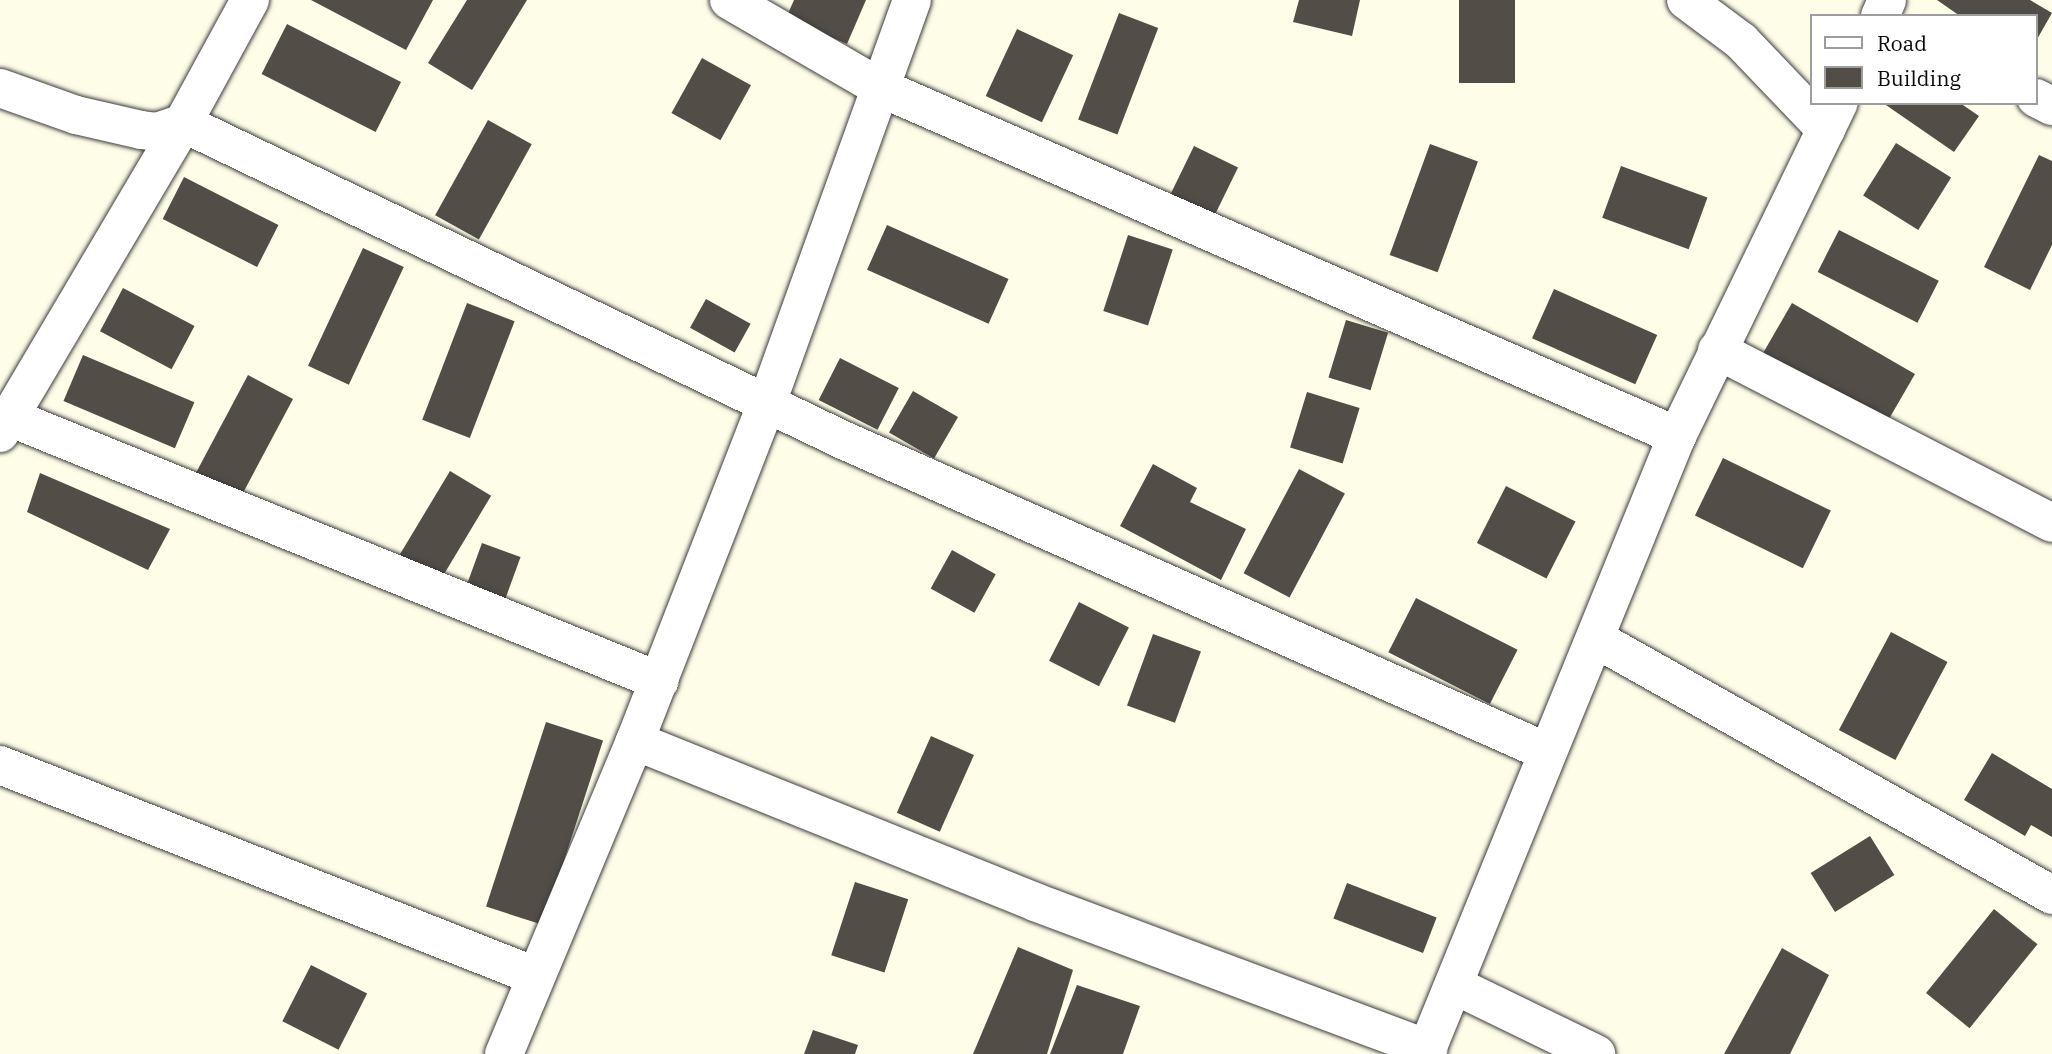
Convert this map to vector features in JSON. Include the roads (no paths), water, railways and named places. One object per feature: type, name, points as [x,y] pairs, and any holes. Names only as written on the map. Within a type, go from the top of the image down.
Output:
[{"type":"street","points":[[250,0],[183,123],[5,425],[659,681]]},
{"type":"street","points":[[729,0],[881,88],[1677,436]]},
{"type":"street","points":[[504,1054],[635,741],[767,403],[912,0]]},
{"type":"street","points":[[1686,0],[1741,41],[1811,99]]},
{"type":"street","points":[[0,88],[76,115],[141,130],[157,132],[183,123],[767,403],[1547,752]]},
{"type":"street","points":[[635,741],[1035,902],[1427,1051],[1456,986],[1547,752],[1596,639],[1677,436],[1832,117],[1818,105]]},
{"type":"street","points":[[1717,350],[2052,523]]},
{"type":"street","points":[[1596,639],[2052,895]]},
{"type":"street","points":[[0,765],[535,976]]},
{"type":"street","points":[[1456,986],[1596,1054]]}]
